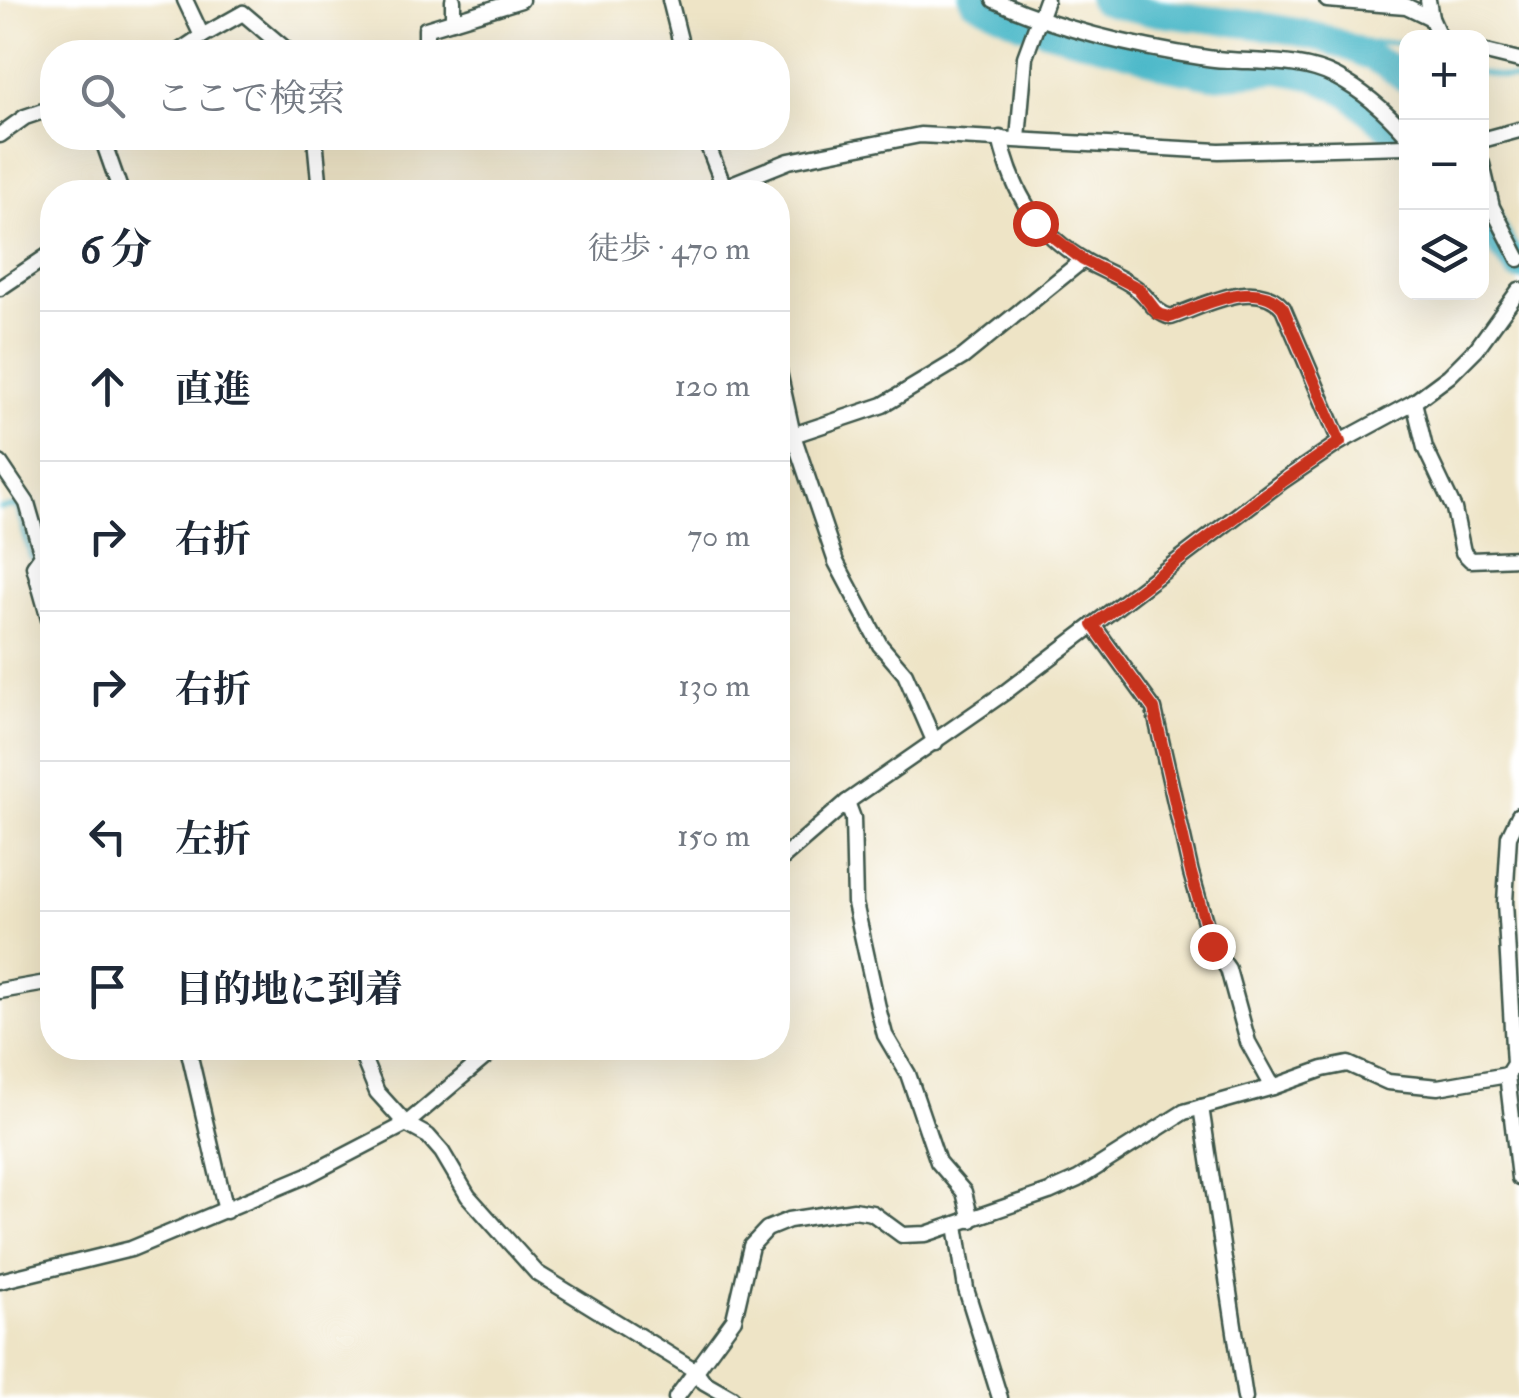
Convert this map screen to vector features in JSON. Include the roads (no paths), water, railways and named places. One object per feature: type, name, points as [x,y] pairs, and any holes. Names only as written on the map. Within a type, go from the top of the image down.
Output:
[{"type":"street","points":[[185,0],[202,36]]},
{"type":"street","points":[[453,0],[454,21]]},
{"type":"street","points":[[426,40],[426,29],[522,0]]},
{"type":"street","points":[[670,0],[680,40]]},
{"type":"street","points":[[994,0],[1210,58],[1296,65],[1333,75],[1383,107],[1399,126]]},
{"type":"street","points":[[1327,0],[1406,6],[1431,18]]},
{"type":"street","points":[[1428,0],[1436,30]]},
{"type":"street","points":[[1018,139],[1024,57],[1041,10]]},
{"type":"street","points":[[196,40],[243,13],[275,40]]},
{"type":"street","points":[[1489,53],[1519,60]]},
{"type":"street","points":[[0,135],[25,117],[40,112]]},
{"type":"street","points":[[1489,138],[1519,130]]},
{"type":"street","points":[[747,180],[788,161],[920,135],[1219,152],[1399,146]]},
{"type":"street","points":[[1000,138],[1020,195],[1035,223],[1083,260],[1138,288],[1158,314],[1170,317],[1246,292],[1276,299],[1340,442]]},
{"type":"street","points":[[106,150],[116,180]]},
{"type":"street","points":[[315,150],[316,180]]},
{"type":"street","points":[[710,150],[721,180]]},
{"type":"street","points":[[1489,194],[1519,259]]},
{"type":"street","points":[[793,435],[883,405],[963,357],[1083,260]]},
{"type":"street","points":[[0,288],[40,262]]},
{"type":"street","points":[[790,852],[847,802],[935,743],[1282,482],[1340,442],[1414,402],[1449,376],[1476,348],[1519,290]]},
{"type":"street","points":[[1414,402],[1425,448],[1454,509],[1463,552],[1471,560],[1519,558]]},
{"type":"street","points":[[790,422],[836,562],[880,645],[905,674],[935,743]]},
{"type":"street","points":[[0,463],[27,503],[40,551]]},
{"type":"street","points":[[1093,625],[1154,709],[1191,873],[1212,946],[1228,969],[1248,1042],[1273,1087]]},
{"type":"street","points":[[847,802],[853,818],[855,902],[878,1012],[908,1074],[938,1162],[964,1192],[971,1220]]},
{"type":"street","points":[[1519,815],[1509,836],[1506,902],[1516,1047],[1514,1064],[1507,1075],[1519,1178]]},
{"type":"street","points":[[0,991],[40,984]]},
{"type":"street","points":[[191,1060],[226,1212]]},
{"type":"street","points":[[365,1060],[377,1092],[406,1124],[428,1136],[468,1196],[537,1273],[696,1371],[704,1382],[732,1398]]},
{"type":"street","points":[[0,1282],[130,1249],[226,1212],[378,1141],[406,1124],[482,1060]]},
{"type":"street","points":[[676,1398],[734,1319],[751,1246],[767,1230],[789,1220],[854,1210],[872,1213],[902,1236],[926,1234],[1078,1179],[1162,1123],[1322,1069],[1348,1064],[1388,1082],[1438,1087],[1507,1075]]},
{"type":"street","points":[[1201,1107],[1245,1398]]},
{"type":"street","points":[[956,1225],[966,1289],[1000,1398]]},
{"type":"waterway","points":[[973,0],[1024,24]]},
{"type":"waterway","points":[[1102,0],[1140,10],[1298,32],[1372,57],[1399,74]]},
{"type":"waterway","points":[[1046,30],[1166,66],[1212,75],[1279,70],[1315,77],[1349,93],[1395,134]]},
{"type":"waterway","points":[[1348,44],[1399,42]]},
{"type":"waterway","points":[[1489,74],[1519,80]]},
{"type":"waterway","points":[[1484,210],[1518,267]]},
{"type":"waterway","points":[[0,508],[17,506],[31,557],[40,565]]}]
